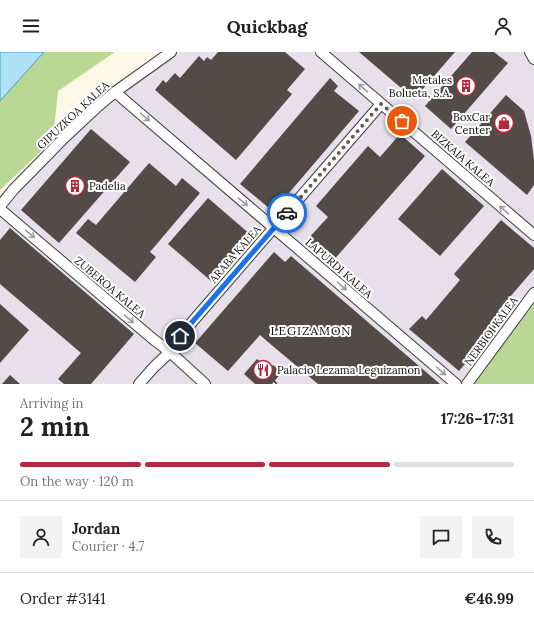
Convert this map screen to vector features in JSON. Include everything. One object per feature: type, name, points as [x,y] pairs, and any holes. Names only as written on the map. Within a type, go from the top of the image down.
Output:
[{"type":"street","name":"GIPUZKOA KALEA","points":[[0,206],[14,189],[96,108],[115,92],[171,52]]},
{"type":"street","name":"BIZKAIA KALEA","points":[[321,52],[534,235]]},
{"type":"street","points":[[530,52],[534,59]]},
{"type":"street","name":"LAPURDI KALEA","points":[[115,92],[456,384]]},
{"type":"street","name":"ARABA KALEA","points":[[139,384],[170,352],[180,336],[381,104]]},
{"type":"street","name":"ZUBEROA KALEA","points":[[0,209],[170,352],[205,384]]},
{"type":"street","name":"NERBIOI KALEA","points":[[467,384],[534,293]]},
{"type":"path","points":[[274,381],[277,384]]},
{"type":"shaded area","points":[[171,52],[534,52],[534,286],[466,384],[0,384],[0,206],[65,137]]},
{"type":"green space","points":[[44,52],[115,52],[58,91],[53,140],[0,190],[0,101]]},
{"type":"green space","points":[[534,286],[534,384],[466,384]]},
{"type":"water","points":[[0,52],[44,52],[0,101]]},
{"type":"building","points":[[218,52],[285,52],[305,69],[287,90],[292,94],[236,160],[155,90],[163,80],[166,83],[175,73],[180,78],[199,56],[204,61],[207,57],[211,60]]},
{"type":"building","points":[[359,52],[455,52],[414,99]]},
{"type":"building","name":"Metales Bolueta, S.A.","points":[[472,52],[494,52],[508,63],[451,129],[425,106]]},
{"type":"building","points":[[330,78],[338,86],[334,91],[359,111],[277,207],[272,204],[269,208],[240,184]]},
{"type":"building","name":"BoxCar Center","points":[[506,95],[524,111],[531,136],[534,160],[534,185],[527,195],[465,142]]},
{"type":"building","name":"Padelia","points":[[91,129],[130,162],[59,243],[21,210]]},
{"type":"building","points":[[400,134],[425,156],[332,262],[307,240],[328,217],[316,206],[368,146],[380,157]]},
{"type":"building","points":[[149,163],[176,186],[182,178],[200,193],[150,252],[156,257],[135,282],[76,233],[88,219],[96,225]]},
{"type":"building","points":[[442,169],[484,206],[440,256],[398,219]]},
{"type":"building","points":[[208,198],[251,235],[211,281],[168,244]]},
{"type":"building","points":[[501,220],[534,248],[534,269],[498,311],[505,317],[459,371],[409,329],[422,316],[426,320],[460,280],[454,274]]},
{"type":"building","points":[[10,228],[134,334],[91,384],[64,384],[58,379],[81,353],[0,284],[0,240]]},
{"type":"building","points":[[274,252],[285,262],[291,256],[440,384],[318,384],[260,335],[228,371],[195,343]]},
{"type":"building","points":[[0,304],[29,330],[0,363]]},
{"type":"building","name":"Palacio Lezama Leguizamon","points":[[257,359],[269,369],[273,365],[282,372],[272,384],[255,384],[244,374]]},
{"type":"building","points":[[10,375],[20,384],[2,384]]},
{"type":"way so far","points":[[287,213],[381,104],[402,121]]},
{"type":"place","name":"Metales Bolueta, S.A.","points":[[466,86]]},
{"type":"place","name":"BoxCar Center","points":[[504,123]]},
{"type":"place","name":"Padelia","points":[[75,186]]},
{"type":"place","name":"Palacio Lezama Leguizamon","points":[[263,370]]},
{"type":"district","name":"LEGIZAMON","points":[[311,331]]},
{"type":"route","points":[[180,336],[287,213]]}]
